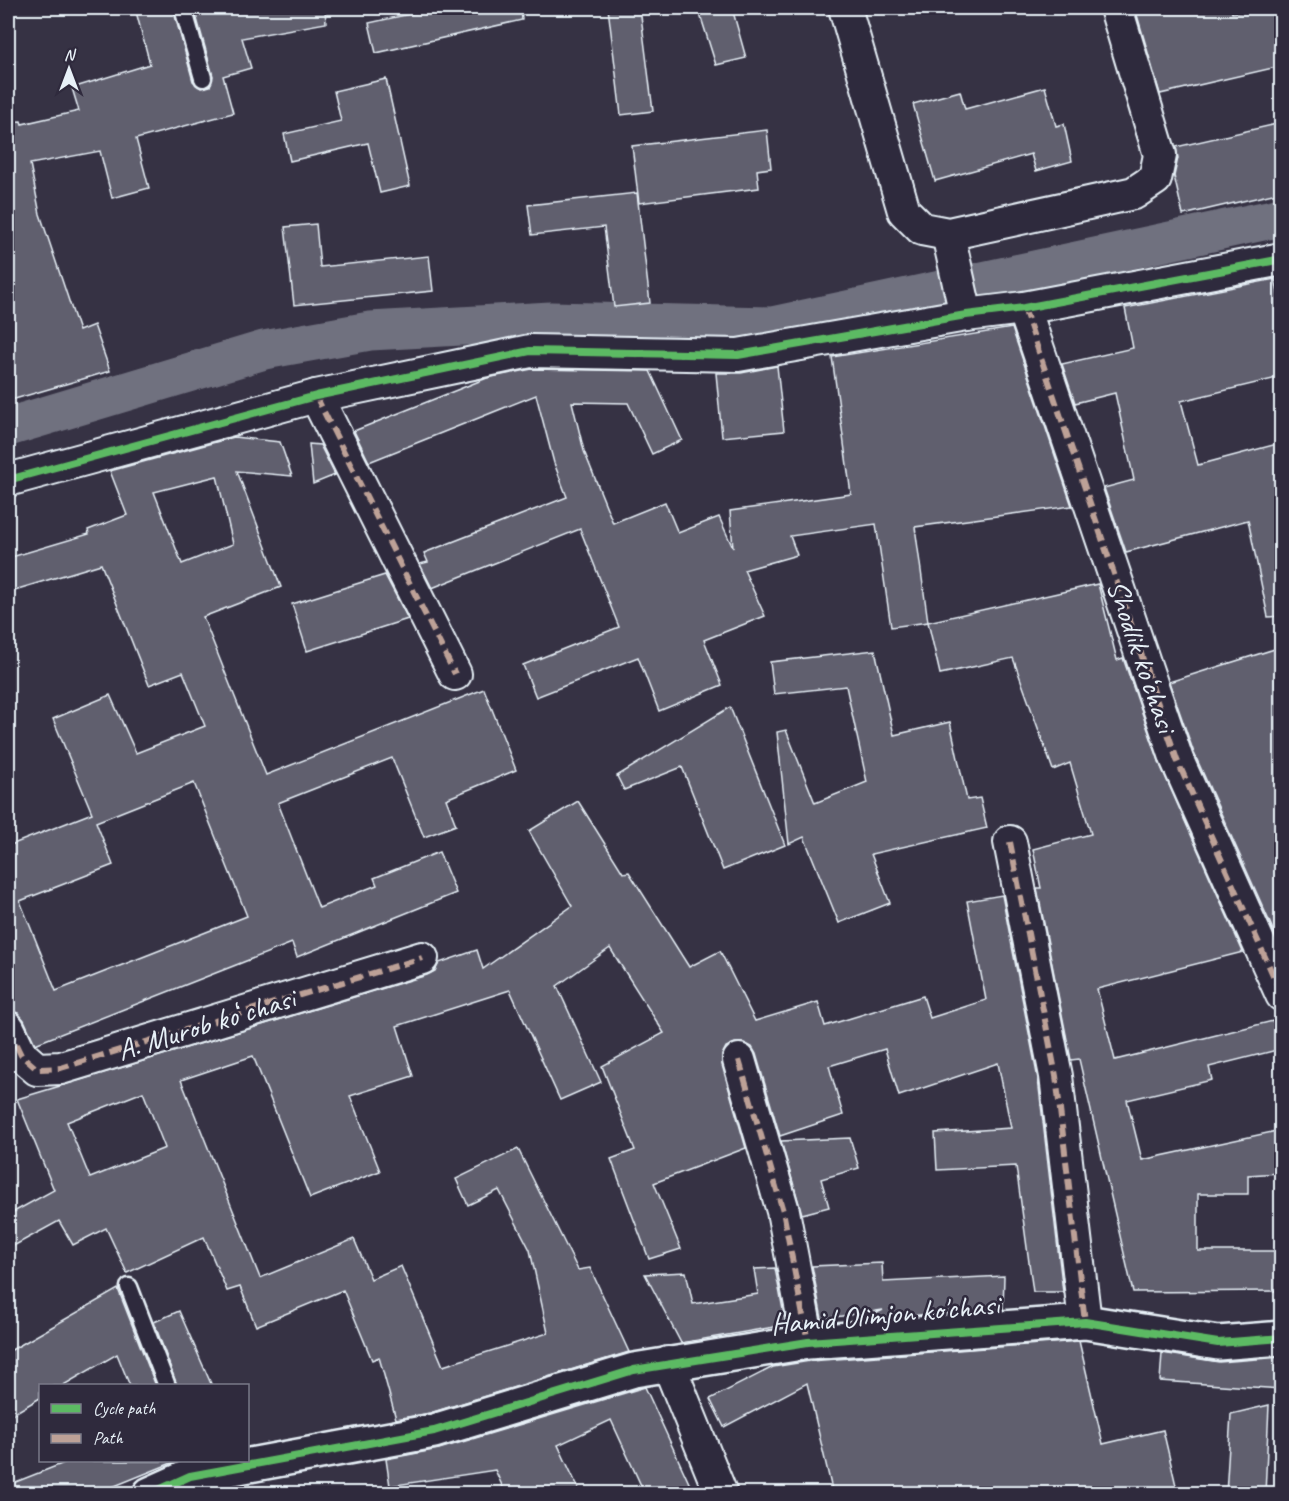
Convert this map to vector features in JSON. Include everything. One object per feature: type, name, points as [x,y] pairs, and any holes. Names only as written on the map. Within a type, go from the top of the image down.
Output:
[{"type":"street","points":[[845,8],[904,211],[922,229],[948,234],[1134,194],[1155,179],[1160,155],[1116,8]]},
{"type":"street","points":[[948,234],[966,315]]},
{"type":"street","points":[[8,480],[316,396],[530,351],[738,355],[966,315],[1024,309],[1281,259]]},
{"type":"street","name":"Shodlik ko‘chasi","points":[[1024,309],[1177,760],[1281,995]]},
{"type":"street","points":[[316,396],[455,674]]},
{"type":"street","points":[[1010,842],[1056,1076],[1085,1322]]},
{"type":"street","name":"A. Murob koʻchasi","points":[[8,1028],[21,1055],[37,1069],[61,1068],[422,958]]},
{"type":"street","points":[[740,1060],[783,1212],[808,1342]]},
{"type":"street","name":"Hamid Olimjon ko'chasi","points":[[150,1494],[193,1477],[434,1431],[634,1370],[808,1342],[1085,1322],[1218,1342],[1281,1338]]},
{"type":"street","points":[[668,1363],[721,1494]]},
{"type":"lane","points":[[183,8],[203,78]]},
{"type":"lane","points":[[129,1287],[166,1384]]},
{"type":"building","points":[[135,8],[173,8],[193,81],[201,88],[210,86],[213,76],[194,8],[325,8],[326,23],[242,38],[251,68],[223,76],[233,113],[136,139],[149,188],[112,198],[100,151],[30,164],[40,214],[79,331],[94,325],[110,371],[8,401],[8,122],[21,121],[22,124],[79,111],[72,88],[150,64]]},
{"type":"building","points":[[437,8],[521,8],[522,20],[376,53],[369,23]]},
{"type":"building","points":[[608,8],[640,8],[653,111],[621,115]]},
{"type":"building","points":[[698,8],[732,8],[746,58],[716,65]]},
{"type":"building","points":[[1135,8],[1231,8],[1232,13],[1281,8],[1281,66],[1160,94]]},
{"type":"building","points":[[386,79],[410,186],[380,193],[368,143],[290,161],[284,134],[341,121],[334,91]]},
{"type":"building","points":[[1045,87],[1056,126],[1064,124],[1072,161],[1036,171],[1031,154],[935,181],[913,104],[960,91],[965,109]]},
{"type":"building","points":[[1281,123],[1281,192],[1183,215],[1174,176],[1178,158],[1176,147]]},
{"type":"building","points":[[767,130],[771,168],[757,170],[759,188],[639,203],[632,146]]},
{"type":"building","points":[[637,193],[650,303],[614,307],[604,227],[532,235],[528,205]]},
{"type":"building","points":[[316,224],[320,267],[429,256],[433,291],[294,305],[285,227]]},
{"type":"building","points":[[1275,279],[1281,306],[1281,377],[1181,401],[1198,465],[1281,443],[1281,616],[1268,617],[1248,520],[1126,552],[1104,488],[1134,480],[1115,393],[1075,403],[1062,364],[1133,348],[1125,308]]},
{"type":"building","points":[[1012,328],[1072,506],[915,527],[928,622],[891,627],[876,524],[790,536],[797,555],[744,570],[765,616],[704,640],[722,685],[659,711],[638,657],[536,697],[523,665],[619,627],[580,529],[432,588],[420,564],[428,562],[424,553],[567,497],[554,463],[536,395],[369,462],[354,431],[487,378],[532,369],[650,371],[682,440],[652,454],[628,403],[572,402],[584,451],[613,523],[665,502],[678,533],[719,517],[733,548],[730,511],[851,494],[832,357]]},
{"type":"building","points":[[777,366],[784,431],[722,437],[716,373],[741,373]]},
{"type":"building","points":[[234,437],[280,442],[292,476],[237,471],[281,587],[203,617],[266,775],[484,689],[516,770],[446,799],[456,825],[424,837],[392,758],[278,803],[319,908],[377,885],[374,878],[439,852],[456,893],[297,957],[292,943],[35,1044],[24,1020],[18,1013],[8,1010],[8,846],[92,813],[53,719],[110,695],[136,753],[205,726],[183,672],[149,685],[101,564],[8,592],[8,558],[89,534],[88,530],[127,515],[110,471]],"holes":[[[217,476],[233,544],[182,564],[154,492]],[[194,783],[247,916],[56,991],[20,901],[113,865],[96,822]]]},
{"type":"building","points":[[309,444],[320,445],[335,475],[313,484]]},
{"type":"building","points":[[385,575],[408,619],[307,651],[292,604]]},
{"type":"building","points":[[1098,584],[1117,660],[1123,658],[1161,767],[1243,952],[1097,989],[1115,1060],[1281,1019],[1281,1049],[1209,1067],[1212,1080],[1127,1100],[1142,1160],[1281,1130],[1281,1173],[1248,1175],[1248,1194],[1198,1194],[1198,1251],[1281,1251],[1281,1291],[1133,1292],[1079,1059],[1071,1060],[1037,888],[1041,888],[1033,849],[1091,834],[1070,763],[1053,770],[1013,658],[940,674],[928,622]]},
{"type":"building","points":[[1281,647],[1281,943],[1279,943],[1194,753],[1169,682]]},
{"type":"building","points":[[875,650],[894,735],[950,722],[967,800],[980,798],[987,828],[871,854],[890,903],[839,923],[804,837],[789,844],[777,732],[786,730],[815,803],[867,782],[846,686],[774,694],[770,662]]},
{"type":"building","points":[[730,707],[785,845],[723,870],[682,767],[624,790],[617,776]]},
{"type":"building","points":[[578,801],[623,873],[629,872],[689,967],[720,951],[755,1021],[818,1002],[825,1026],[923,996],[930,1018],[986,1000],[967,901],[1002,895],[1038,1079],[1063,1292],[1033,1292],[1016,1166],[937,1170],[935,1133],[1011,1128],[998,1063],[899,1096],[885,1049],[829,1066],[843,1115],[780,1136],[752,1047],[744,1043],[735,1043],[726,1047],[722,1055],[722,1065],[746,1148],[654,1183],[681,1249],[649,1259],[611,1159],[635,1150],[602,1066],[664,1033],[610,948],[557,986],[601,1082],[560,1100],[510,990],[397,1026],[413,1076],[350,1096],[380,1171],[310,1198],[253,1056],[181,1080],[260,1278],[354,1239],[371,1279],[401,1266],[443,1366],[548,1333],[530,1250],[499,1190],[468,1205],[456,1179],[518,1149],[578,1270],[590,1268],[629,1352],[430,1413],[396,1419],[379,1357],[372,1360],[343,1290],[256,1326],[240,1287],[227,1291],[204,1237],[127,1273],[106,1228],[73,1245],[59,1221],[8,1249],[8,1215],[54,1190],[17,1099],[427,975],[435,971],[439,963],[477,950],[483,969],[572,906],[529,831]],"holes":[[[143,1092],[165,1148],[90,1178],[67,1122]]]},
{"type":"building","points":[[850,1138],[859,1168],[821,1179],[829,1207],[802,1214],[781,1141]]},
{"type":"building","points":[[882,1263],[883,1282],[1004,1276],[1003,1309],[864,1319],[883,1310],[822,1319],[812,1266]]},
{"type":"building","points":[[775,1268],[786,1325],[681,1343],[645,1274],[686,1272],[693,1304],[758,1294],[754,1269]]},
{"type":"building","points":[[118,1289],[155,1384],[129,1384],[117,1354],[65,1384],[39,1384],[39,1399],[8,1417],[8,1352]]},
{"type":"building","points":[[179,1311],[211,1384],[176,1384],[154,1322]]},
{"type":"building","points":[[1079,1341],[1103,1444],[1163,1430],[1178,1494],[833,1494],[807,1383],[724,1427],[710,1399],[773,1367],[810,1361]]},
{"type":"building","points":[[1162,1353],[1219,1362],[1281,1357],[1281,1389],[1160,1381]]},
{"type":"building","points":[[645,1387],[694,1494],[645,1494],[611,1420],[558,1445],[581,1494],[506,1494],[495,1470],[390,1486],[386,1459],[439,1449]]},
{"type":"building","points":[[1269,1405],[1265,1494],[1226,1494],[1231,1414]]},
{"type":"building","points":[[66,1462],[174,1462],[95,1494],[8,1494],[8,1485]]},
{"type":"waterway","points":[[8,427],[264,350],[370,331],[551,321],[772,326],[1282,217]]},
{"type":"marked path","points":[[1024,308],[1177,760],[1282,995]]},
{"type":"marked path","points":[[316,396],[455,674]]},
{"type":"marked path","points":[[1010,842],[1056,1076],[1085,1322]]},
{"type":"marked path","points":[[8,1028],[21,1055],[37,1069],[61,1068],[422,958]]},
{"type":"marked path","points":[[739,1060],[783,1211],[808,1342]]},
{"type":"cycle path","points":[[8,480],[316,396],[530,351],[738,355],[966,315],[1024,308],[1282,259]]},
{"type":"cycle path","points":[[150,1494],[190,1476],[434,1431],[634,1370],[808,1342],[1085,1322],[1218,1343],[1282,1338]]}]
